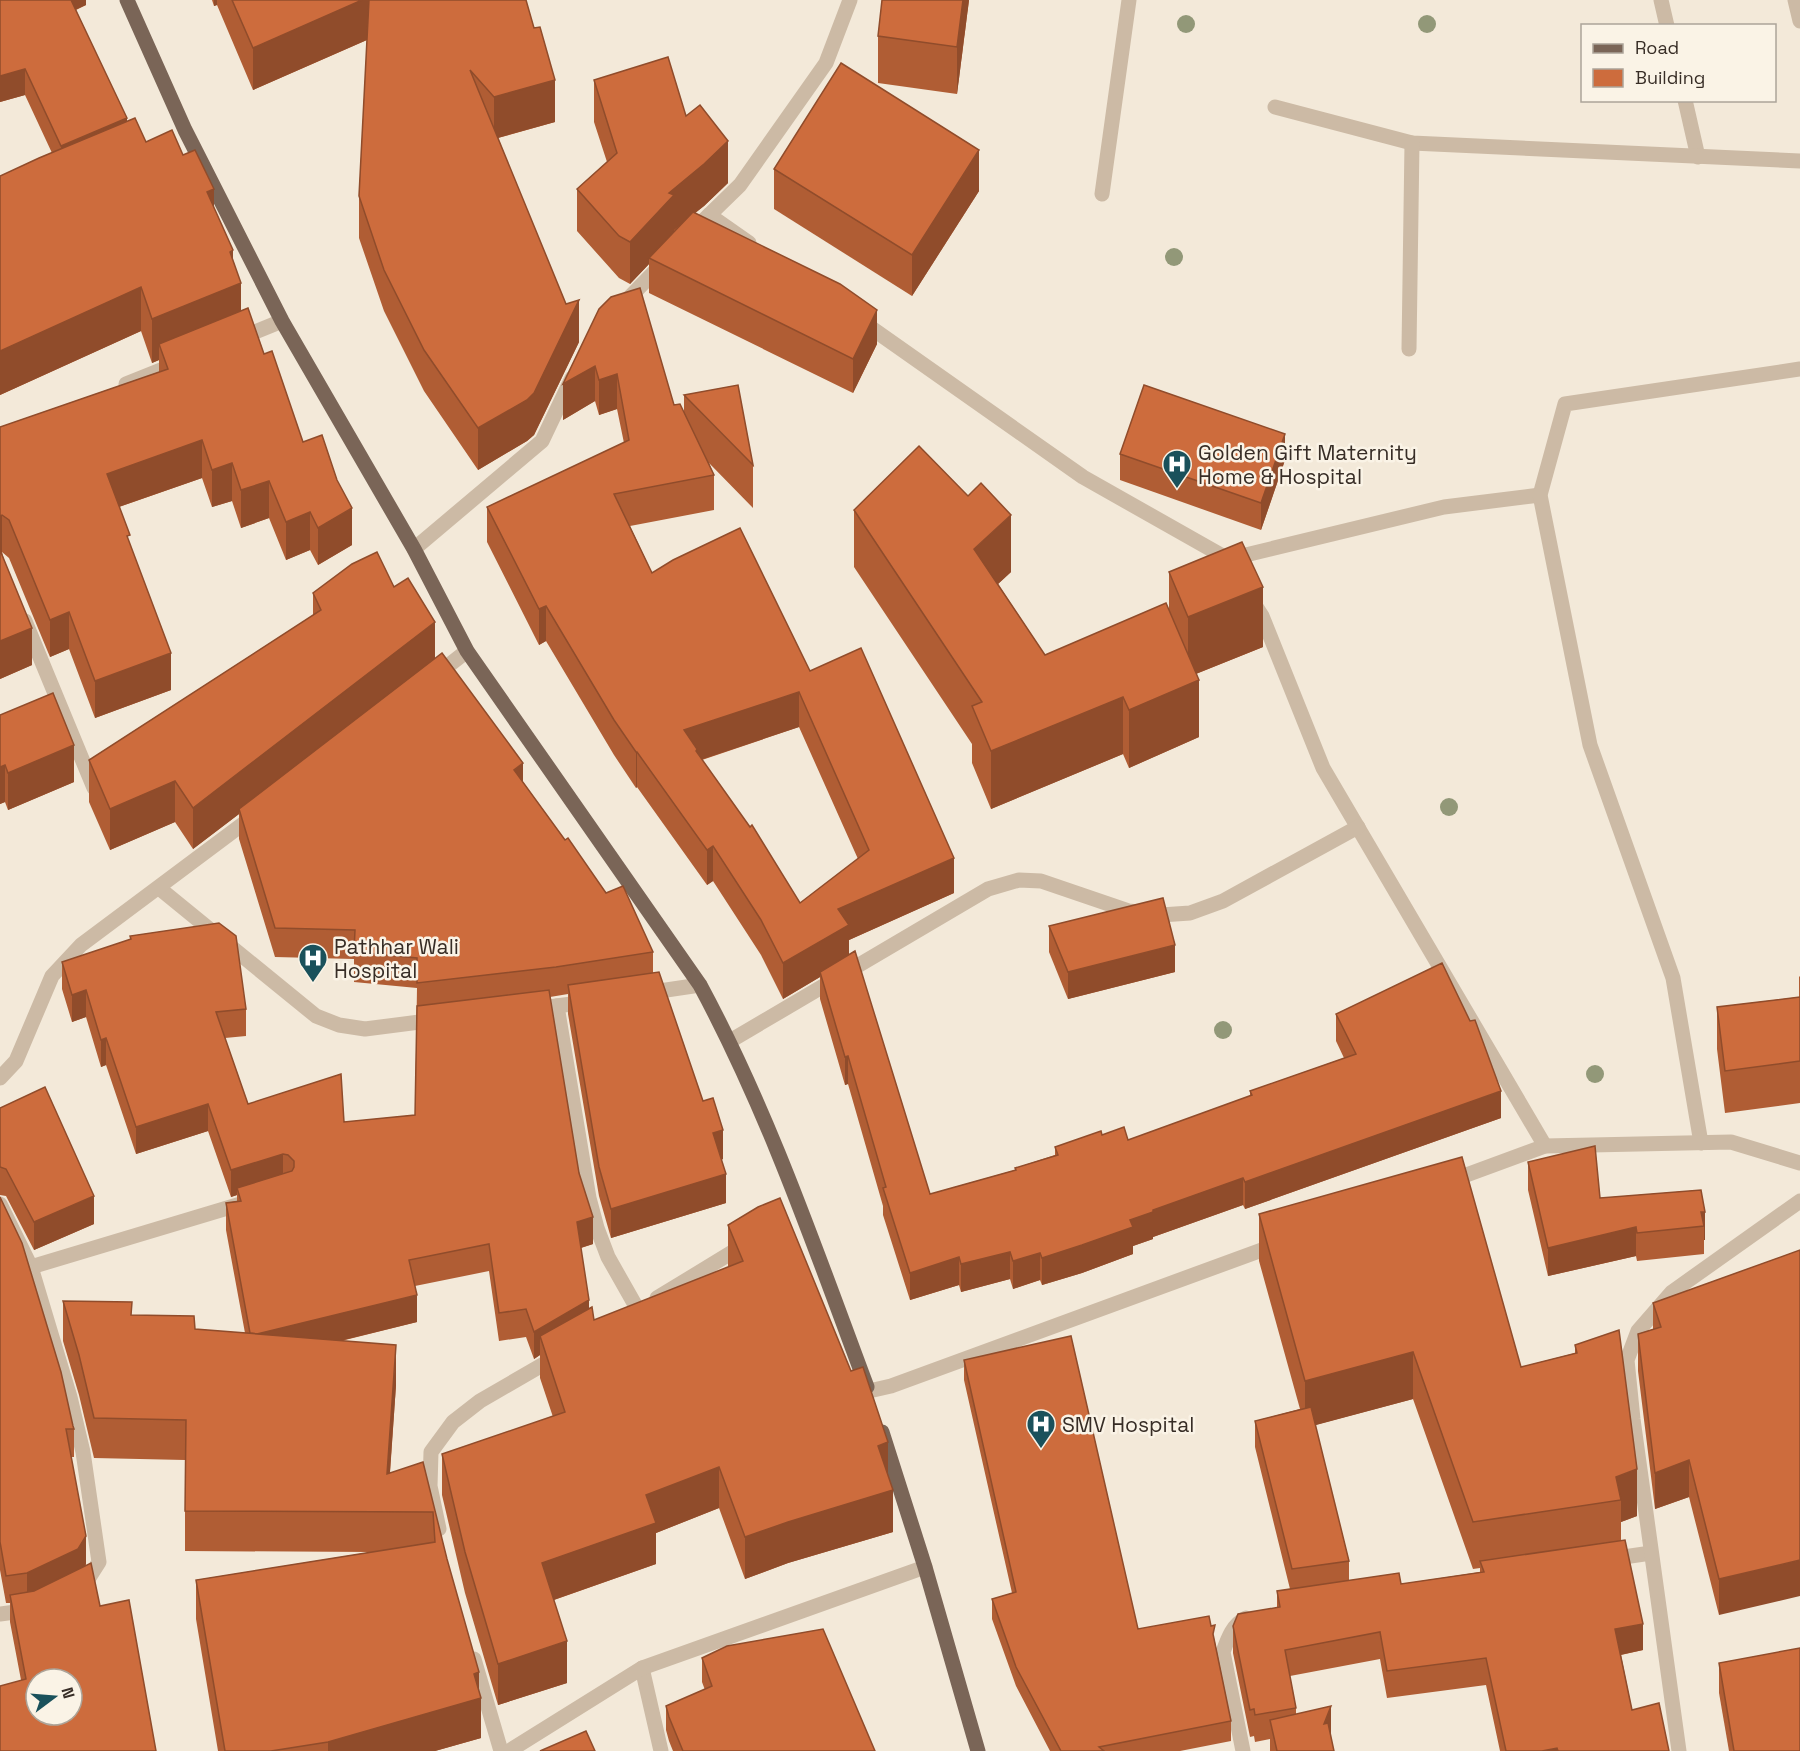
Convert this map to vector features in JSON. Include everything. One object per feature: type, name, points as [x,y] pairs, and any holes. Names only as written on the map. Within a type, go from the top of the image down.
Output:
[{"type":"main road","points":[[128,0],[180,133],[282,321],[414,549],[467,651],[700,985],[730,1041],[796,1214],[872,1402],[925,1567],[978,1751]]},
{"type":"street","points":[[693,231],[740,185],[826,63],[850,0]]},
{"type":"street","points":[[1101,194],[1129,0]]},
{"type":"street","points":[[1661,0],[1667,24]]},
{"type":"street","points":[[1795,0],[1800,21]]},
{"type":"street","points":[[1685,102],[1698,157]]},
{"type":"street","points":[[1275,108],[1412,143],[1800,161]]},
{"type":"street","points":[[1409,349],[1412,143]]},
{"type":"street","points":[[709,215],[757,248]]},
{"type":"street","points":[[614,314],[669,256]]},
{"type":"street","points":[[843,309],[1083,477],[1228,559],[1262,616],[1323,768],[1545,1146]]},
{"type":"street","points":[[228,343],[282,321]]},
{"type":"street","points":[[108,391],[184,361]]},
{"type":"street","points":[[414,549],[542,441],[576,369]]},
{"type":"street","points":[[1701,1143],[1673,978],[1590,745],[1540,495],[1565,404],[1800,369]]},
{"type":"street","points":[[1228,559],[1444,507],[1540,495]]},
{"type":"street","points":[[18,605],[94,788]]},
{"type":"street","points":[[421,687],[467,651]]},
{"type":"street","points":[[0,1078],[16,1061],[52,976],[81,945],[262,809]]},
{"type":"street","points":[[730,1041],[988,889],[1018,880],[1041,881],[1129,912],[1161,915],[1190,913],[1223,901],[1358,827]]},
{"type":"street","points":[[159,888],[316,1016],[339,1025],[365,1029],[455,1018]]},
{"type":"street","points":[[634,995],[700,985]]},
{"type":"street","points":[[524,1010],[601,999]]},
{"type":"street","points":[[557,1006],[589,1198],[608,1257],[633,1313],[760,1236]]},
{"type":"street","points":[[1434,1186],[1545,1146],[1731,1142],[1800,1163]]},
{"type":"street","points":[[31,1267],[263,1198]]},
{"type":"street","points":[[1679,1751],[1633,1419],[1627,1360],[1638,1331],[1672,1292],[1800,1201]]},
{"type":"street","points":[[0,1204],[31,1267],[84,1452],[99,1562],[85,1584],[67,1593]]},
{"type":"street","points":[[872,1402],[891,1386],[1290,1239]]},
{"type":"street","points":[[441,1539],[430,1486],[431,1452],[453,1422],[480,1401],[569,1350]]},
{"type":"street","points":[[1593,1561],[1651,1553]]},
{"type":"street","points":[[509,1751],[642,1668],[925,1567]]},
{"type":"street","points":[[0,1614],[30,1610],[39,1606]]},
{"type":"street","points":[[1243,1751],[1223,1652],[1228,1637],[1239,1621],[1259,1612]]},
{"type":"street","points":[[468,1641],[501,1751]]},
{"type":"street","points":[[642,1668],[661,1751]]},
{"type":"building","points":[[0,0],[71,0],[127,118],[61,146],[25,69],[0,76]]},
{"type":"building","points":[[232,0],[362,0],[253,48]]},
{"type":"building","points":[[369,0],[526,0],[534,28],[540,27],[555,80],[494,97],[470,70],[566,304],[579,300],[534,393],[527,400],[478,428],[424,350],[384,270],[359,196]]},
{"type":"building","points":[[882,0],[963,0],[957,47],[878,36]]},
{"type":"building","points":[[668,57],[686,116],[700,105],[728,141],[669,193],[674,195],[630,242],[619,236],[577,189],[617,153],[594,80]]},
{"type":"building","points":[[841,63],[979,150],[912,255],[774,169]]},
{"type":"building","points":[[135,118],[146,142],[172,130],[183,155],[195,150],[214,189],[207,192],[233,250],[230,252],[241,283],[152,319],[141,287],[0,351],[0,176]]},
{"type":"building","points":[[693,212],[840,284],[877,310],[853,359],[649,258]]},
{"type":"building","points":[[640,288],[674,405],[680,404],[714,475],[614,494],[652,573],[673,560],[740,528],[810,671],[861,648],[954,858],[838,909],[849,925],[783,963],[761,920],[713,846],[707,850],[636,752],[614,720],[546,606],[539,609],[487,507],[629,440],[617,374],[599,380],[595,366],[563,384],[599,309],[611,297]],"holes":[[[799,692],[869,850],[800,903],[752,825],[750,827],[696,751],[697,749],[684,730]]]},
{"type":"building","points":[[248,308],[264,354],[272,351],[303,442],[322,435],[337,480],[352,508],[318,528],[310,512],[286,522],[269,481],[241,490],[232,463],[212,470],[202,440],[107,474],[130,535],[127,536],[171,653],[95,681],[69,612],[50,620],[9,520],[0,516],[0,427],[168,369],[159,344]]},
{"type":"building","points":[[738,385],[753,465],[684,395]]},
{"type":"building","points":[[1144,385],[1285,434],[1261,503],[1120,454]]},
{"type":"building","points":[[919,446],[968,496],[981,483],[1011,515],[974,549],[1045,655],[1166,603],[1199,680],[1129,710],[1123,697],[991,751],[972,706],[982,702],[854,510]]},
{"type":"building","points":[[1242,542],[1263,587],[1188,617],[1169,572]]},
{"type":"building","points":[[0,550],[32,628],[0,641]]},
{"type":"building","points":[[377,552],[394,587],[408,578],[435,622],[193,808],[175,781],[110,809],[89,760],[321,610],[313,593],[352,564]]},
{"type":"building","points":[[442,653],[523,763],[514,770],[565,840],[568,838],[606,893],[623,886],[653,952],[556,967],[417,983],[417,958],[354,952],[355,930],[275,928],[239,809]]},
{"type":"building","points":[[53,693],[74,745],[8,773],[5,765],[0,767],[0,715]]},
{"type":"building","points":[[1163,898],[1175,945],[1068,972],[1049,926]]},
{"type":"building","points":[[219,923],[236,936],[246,1009],[216,1012],[248,1104],[341,1074],[344,1122],[415,1115],[417,1006],[549,990],[579,1173],[593,1217],[577,1222],[589,1300],[534,1332],[526,1309],[499,1313],[489,1244],[409,1260],[417,1295],[257,1334],[250,1333],[226,1203],[241,1201],[237,1188],[292,1171],[294,1161],[288,1155],[283,1154],[231,1170],[208,1104],[136,1127],[106,1038],[101,1040],[86,990],[72,995],[62,962],[131,939],[130,936]]},
{"type":"building","points":[[855,951],[930,1194],[1016,1170],[1015,1168],[1058,1155],[1055,1147],[1101,1131],[1102,1135],[1124,1127],[1128,1140],[1252,1095],[1250,1091],[1356,1054],[1336,1014],[1442,963],[1470,1021],[1475,1020],[1501,1091],[1245,1182],[1243,1178],[1153,1210],[1153,1212],[1130,1220],[1133,1227],[1042,1258],[1040,1253],[1013,1261],[1010,1252],[961,1264],[959,1257],[910,1273],[883,1188],[886,1187],[848,1056],[845,1057],[820,972]]},
{"type":"building","points":[[659,972],[703,1101],[713,1098],[723,1130],[713,1133],[726,1174],[611,1209],[599,1167],[568,985]]},
{"type":"building","points":[[1800,997],[1800,1061],[1725,1071],[1717,1007]]},
{"type":"building","points":[[45,1087],[94,1196],[34,1222],[6,1169],[0,1167],[0,1108]]},
{"type":"building","points":[[1595,1146],[1600,1198],[1701,1190],[1705,1212],[1701,1212],[1704,1226],[1637,1233],[1636,1227],[1548,1248],[1528,1162]]},
{"type":"building","points":[[1462,1157],[1521,1367],[1577,1353],[1575,1345],[1619,1330],[1637,1469],[1616,1477],[1621,1500],[1473,1522],[1413,1352],[1305,1381],[1259,1214]]},
{"type":"building","points":[[0,1197],[22,1243],[61,1372],[74,1429],[66,1429],[86,1536],[78,1549],[27,1573],[6,1576],[0,1542]]},
{"type":"building","points":[[780,1198],[851,1371],[863,1367],[888,1442],[878,1446],[893,1490],[745,1537],[719,1467],[646,1495],[656,1523],[542,1563],[567,1641],[498,1664],[465,1552],[442,1454],[565,1412],[540,1336],[592,1307],[594,1320],[743,1261],[728,1225],[758,1207]]},
{"type":"building","points":[[1800,1250],[1800,1560],[1719,1579],[1689,1460],[1655,1473],[1638,1334],[1661,1327],[1653,1303]]},
{"type":"building","points":[[63,1301],[132,1302],[131,1315],[194,1316],[195,1329],[396,1345],[387,1474],[423,1462],[447,1559],[479,1672],[474,1674],[481,1698],[328,1742],[271,1751],[225,1751],[196,1580],[435,1542],[433,1512],[185,1511],[186,1420],[94,1418]]},
{"type":"building","points":[[1071,1336],[1138,1629],[1209,1616],[1211,1626],[1215,1625],[1213,1634],[1231,1721],[1099,1747],[1104,1751],[1061,1751],[1016,1667],[992,1599],[1016,1592],[964,1360]]},
{"type":"building","points":[[1311,1407],[1349,1561],[1292,1569],[1255,1421]]},
{"type":"building","points":[[1625,1540],[1643,1624],[1615,1629],[1632,1710],[1659,1703],[1669,1751],[1558,1751],[1557,1748],[1542,1751],[1506,1751],[1486,1658],[1387,1671],[1380,1632],[1285,1650],[1296,1708],[1255,1715],[1254,1709],[1250,1710],[1233,1626],[1238,1614],[1280,1607],[1277,1591],[1399,1573],[1401,1584],[1484,1572],[1480,1561]]},
{"type":"building","points":[[91,1563],[100,1606],[129,1600],[156,1751],[0,1751],[0,1686],[24,1680],[24,1727],[84,1727],[84,1667],[24,1668],[10,1595],[34,1591]]},
{"type":"building","points":[[823,1629],[875,1751],[683,1751],[666,1706],[712,1686],[702,1658],[727,1646]]},
{"type":"building","points":[[1800,1648],[1800,1751],[1734,1751],[1719,1663]]},
{"type":"building","points":[[1331,1706],[1324,1724],[1328,1723],[1334,1751],[1277,1751],[1270,1720]]},
{"type":"building","points":[[586,1731],[595,1751],[540,1751]]},
{"type":"place","name":"Golden Gift Maternity Home & Hospital","points":[[1177,490]]},
{"type":"place","name":"Pathhar Wali Hospital","points":[[313,984]]},
{"type":"place","name":"SMV Hospital","points":[[1041,1450]]}]
